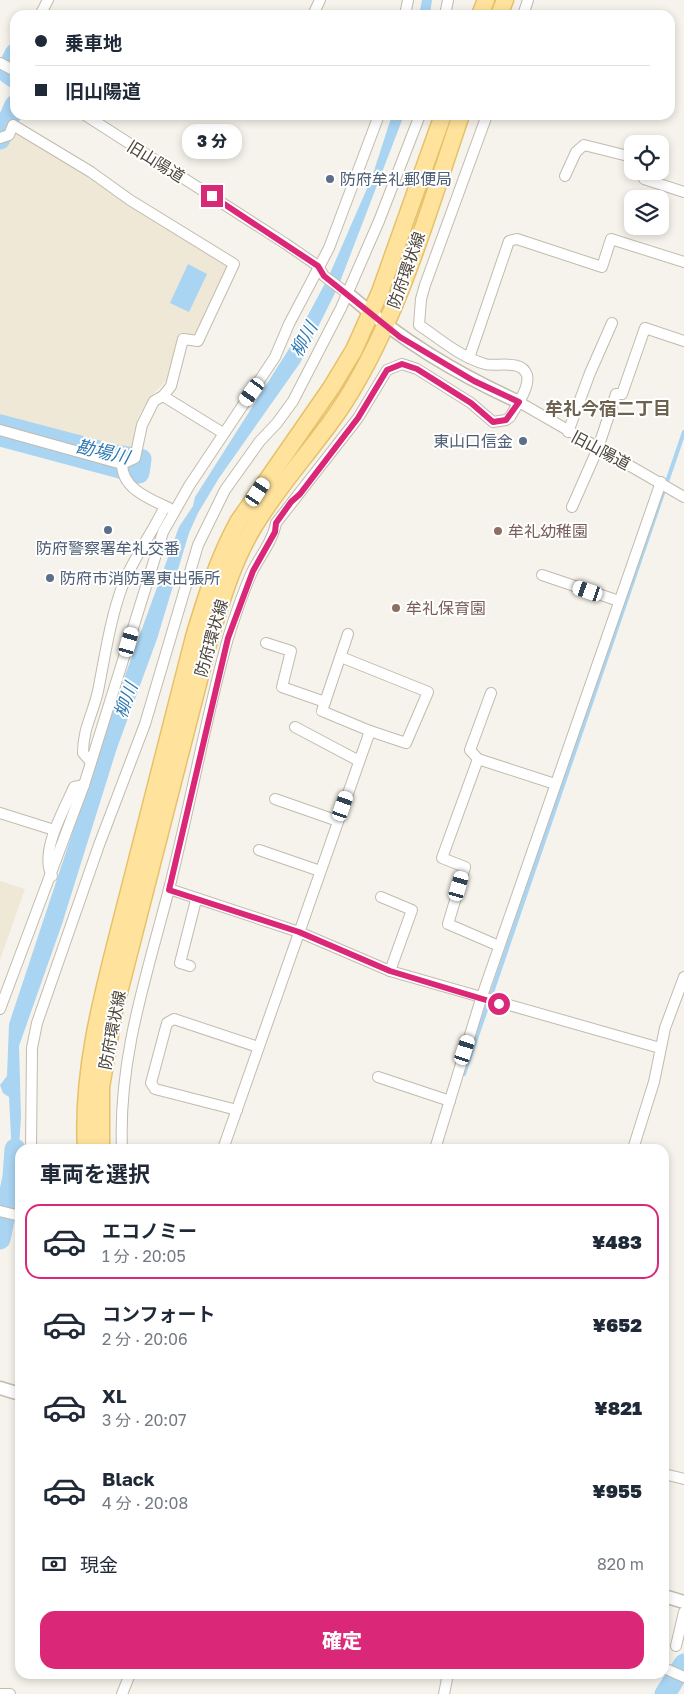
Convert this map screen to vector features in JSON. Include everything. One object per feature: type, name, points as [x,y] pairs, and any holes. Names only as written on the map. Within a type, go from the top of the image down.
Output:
[{"type":"main road","name":"防府環状線","points":[[86,1144],[84,1123],[91,1052],[118,937],[208,589],[221,556],[238,522],[331,388],[372,314],[441,120]]},
{"type":"main road","name":"防府環状線","points":[[101,1144],[101,1087],[114,1012],[209,641],[223,596],[242,547],[253,527],[280,486],[355,385],[386,325],[459,120]]},
{"type":"street","name":"旧山陽道","points":[[93,120],[318,266],[324,276],[400,337],[453,370],[519,402],[568,432],[661,482],[684,497]]},
{"type":"street","points":[[91,762],[83,753],[83,735],[98,692],[101,665],[122,588],[138,552],[263,377],[318,266],[329,248],[378,120]]},
{"type":"street","points":[[31,1144],[32,1048],[37,1023],[99,845],[144,724],[198,545],[225,490],[260,441],[277,423],[293,401],[345,291],[418,120]]},
{"type":"street","points":[[122,1144],[121,1124],[128,1048],[138,1001],[169,890],[228,638],[253,571],[275,532],[276,523],[358,418],[387,370],[402,364],[417,369],[471,403],[493,422],[506,420],[519,402],[527,384],[527,375],[524,369],[518,366],[486,364],[469,358],[419,324],[420,300],[485,120]]},
{"type":"street","points":[[0,138],[9,135],[13,125],[91,172],[130,200],[234,264],[198,341],[183,338],[171,386],[163,396],[154,401],[142,425],[135,458],[122,464],[0,430]]},
{"type":"street","points":[[565,176],[576,152],[584,146],[624,155]]},
{"type":"street","points":[[647,180],[684,192]]},
{"type":"street","points":[[469,358],[509,241],[518,239],[602,267],[611,239],[684,262]]},
{"type":"street","points":[[568,432],[590,373],[612,323]]},
{"type":"street","points":[[572,507],[598,448],[616,394],[622,394],[645,328],[684,341]]},
{"type":"street","points":[[163,396],[223,433]]},
{"type":"street","points":[[122,464],[122,473],[131,487],[170,508]]},
{"type":"street","points":[[436,1144],[499,946],[661,482]]},
{"type":"street","points":[[0,1009],[52,876],[84,785],[170,508]]},
{"type":"street","points":[[542,575],[619,602]]},
{"type":"street","points":[[341,657],[428,692],[406,743],[370,731],[322,711],[348,634]]},
{"type":"street","points":[[266,643],[291,651],[282,687],[324,702]]},
{"type":"street","points":[[490,693],[470,750],[478,759],[555,784]]},
{"type":"street","points":[[295,727],[359,761]]},
{"type":"street","points":[[224,1144],[370,731]]},
{"type":"street","points":[[478,759],[442,858],[464,867],[448,924],[499,946]]},
{"type":"street","points":[[52,876],[47,867],[54,830],[74,788],[84,785]]},
{"type":"street","points":[[275,799],[338,821]]},
{"type":"street","points":[[0,813],[54,830]]},
{"type":"street","points":[[259,850],[320,871]]},
{"type":"street","points":[[169,890],[299,932],[390,971],[481,999],[660,1048]]},
{"type":"street","points":[[381,897],[412,910],[390,971]]},
{"type":"street","points":[[190,966],[180,963],[196,900]]},
{"type":"street","points":[[635,1144],[654,1082],[665,1028],[684,977]]},
{"type":"street","points":[[236,1110],[155,1089],[152,1083],[167,1023],[174,1019],[258,1047]]},
{"type":"street","points":[[378,1077],[450,1101]]},
{"type":"street","points":[[0,1211],[15,1215]]},
{"type":"street","points":[[0,1388],[15,1392]]},
{"type":"street","points":[[669,1475],[684,1479]]},
{"type":"street","points":[[669,1598],[684,1602]]},
{"type":"street","points":[[676,1646],[684,1612]]},
{"type":"street","points":[[669,1670],[684,1676]]},
{"type":"street","points":[[122,1694],[128,1679]]},
{"type":"street","points":[[444,1694],[447,1679]]},
{"type":"shaded area","points":[[17,133],[91,175],[228,265],[196,335],[180,333],[168,379],[150,397],[138,417],[130,454],[114,454],[0,422],[0,145],[12,140]]},
{"type":"shaded area","points":[[0,881],[25,889],[0,960]]},
{"type":"water","points":[[422,0],[432,0],[431,10],[420,10]]},
{"type":"water","points":[[390,120],[402,120],[338,287],[300,363],[219,478],[198,513],[189,533],[157,639],[117,748],[62,924],[19,1046],[21,1118],[19,1144],[15,1144],[15,1170],[13,1177],[9,1097],[3,1093],[0,1085],[7,1076],[9,1024],[119,692],[179,527],[193,506],[195,497],[294,341],[328,278],[372,177]]},
{"type":"water","points":[[188,264],[207,274],[189,312],[170,303]]},
{"type":"waterway","name":"勘場川","points":[[10,68],[10,75]]},
{"type":"waterway","name":"勘場川","points":[[0,139],[10,116]]},
{"type":"waterway","name":"勘場川","points":[[0,425],[110,454],[141,459],[139,473],[0,436]]},
{"type":"waterway","points":[[464,1074],[684,432]]},
{"type":"waterway","name":"柳川","points":[[0,1239],[13,1177],[15,1149]]},
{"type":"waterway","points":[[665,1694],[684,1664]]},
{"type":"place","name":"防府牟礼郵便局","points":[[330,179]]},
{"type":"place","name":"東山口信金","points":[[523,441]]},
{"type":"place","name":"防府警察署牟礼交番","points":[[108,530]]},
{"type":"place","name":"牟礼幼稚園","points":[[498,531]]},
{"type":"place","name":"防府市消防署東出張所","points":[[50,578]]},
{"type":"place","name":"牟礼保育園","points":[[396,608]]},
{"type":"district","name":"牟礼今宿二丁目","points":[[608,408]]},
{"type":"route","points":[[212,196],[318,266],[324,276],[400,337],[453,370],[519,402],[510,417],[506,420],[493,422],[471,403],[417,369],[402,364],[387,370],[358,418],[300,494],[291,502],[276,523],[275,532],[253,571],[228,638],[169,890],[299,932],[390,971],[499,1004]]}]
